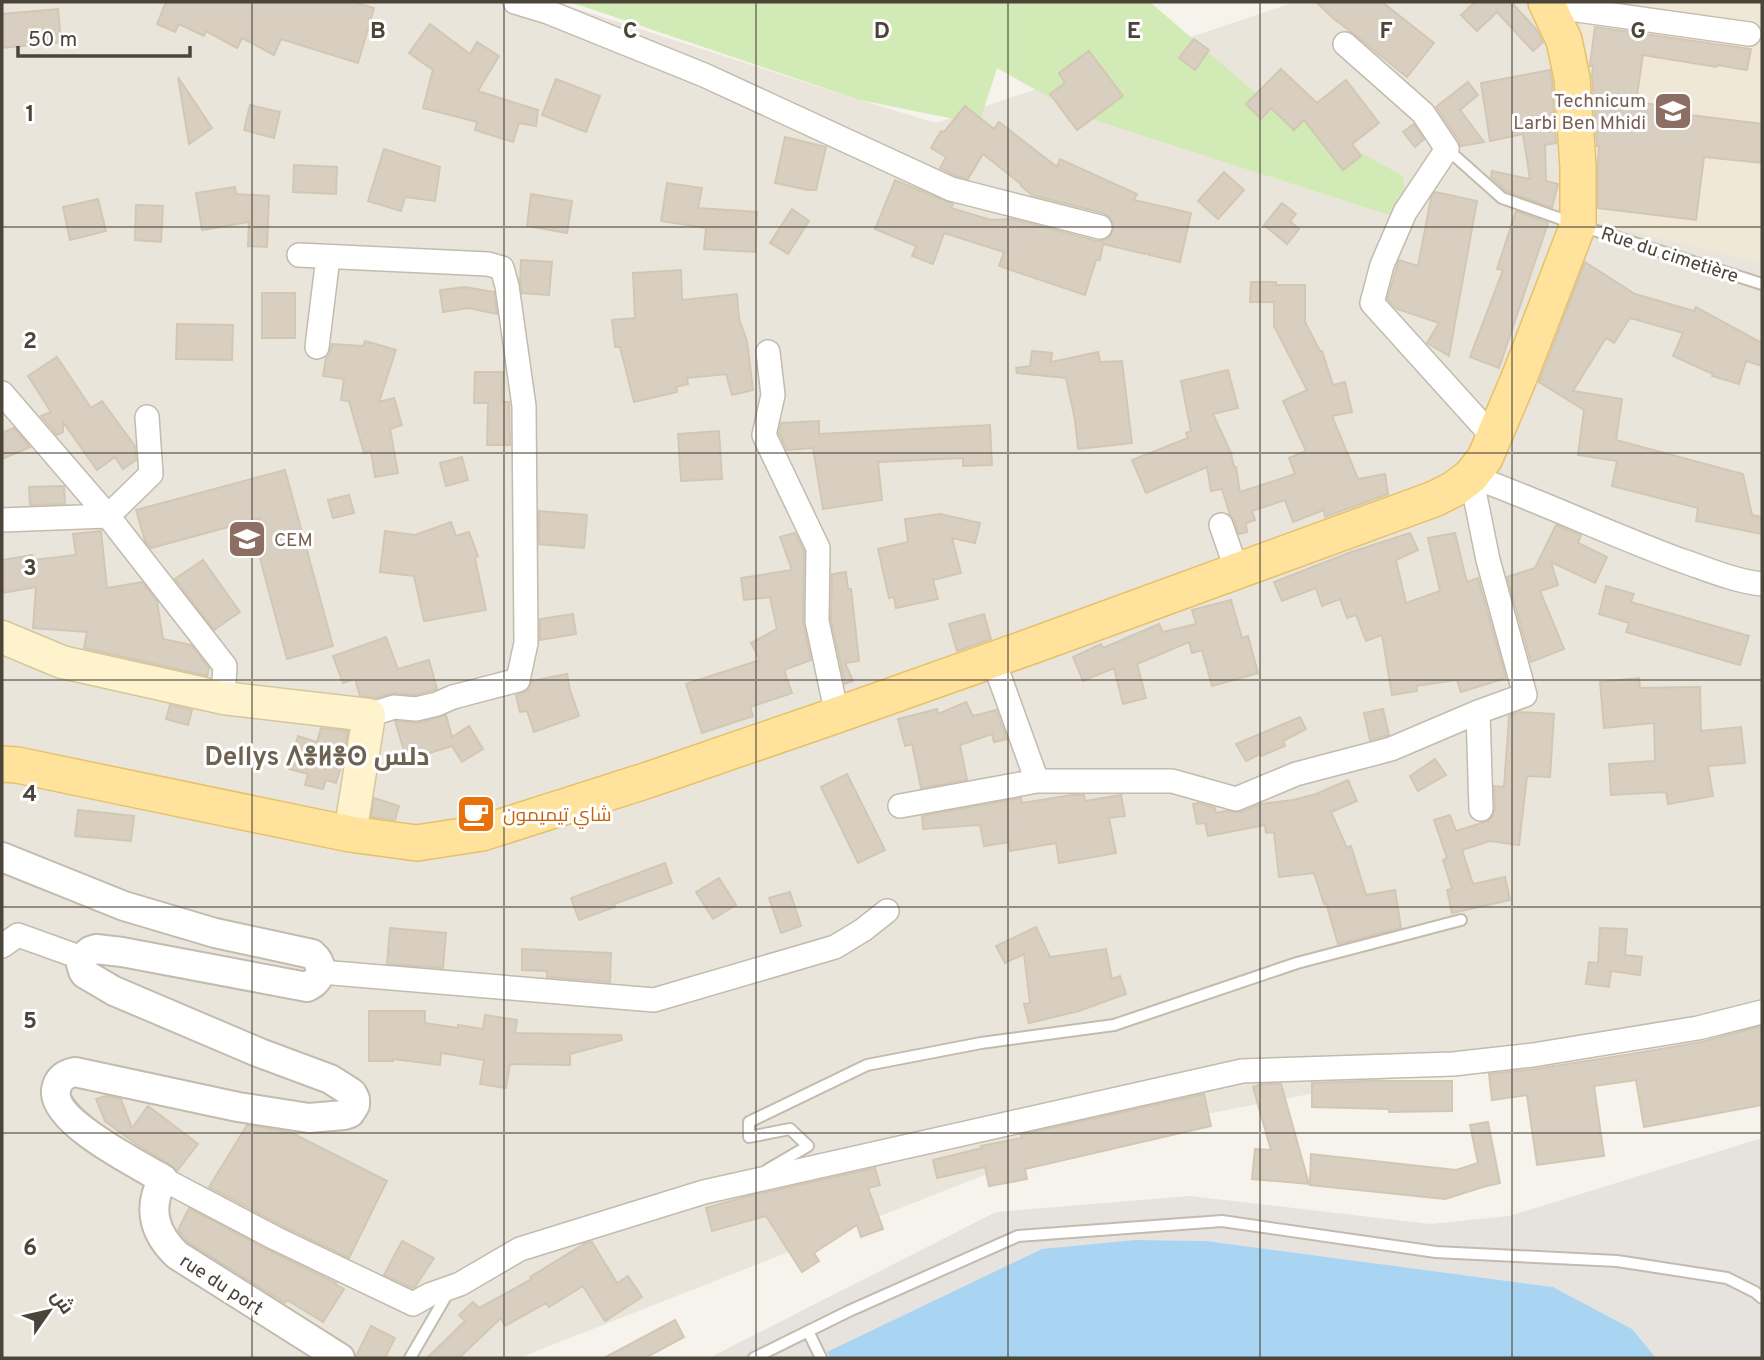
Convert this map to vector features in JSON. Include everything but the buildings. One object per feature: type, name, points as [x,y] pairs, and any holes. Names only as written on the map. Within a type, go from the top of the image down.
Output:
[{"type":"main road","points":[[2,764],[350,834],[417,843],[482,833],[837,715],[1434,499],[1454,489],[1471,475],[1485,458],[1519,379],[1578,225],[1578,167],[1572,78],[1564,40],[1547,4]]},
{"type":"main road","points":[[2,637],[62,662],[223,698],[369,715],[350,834]]},
{"type":"street","points":[[515,2],[548,12],[705,75],[951,189],[1100,228]]},
{"type":"street","points":[[1547,4],[1749,34]]},
{"type":"street","points":[[1345,44],[1423,113],[1447,149],[1405,212],[1382,265],[1372,303],[1494,439]]},
{"type":"street","points":[[299,255],[488,264],[502,268],[507,286],[524,406],[526,643],[518,680],[416,709],[394,707],[369,715]]},
{"type":"street","points":[[317,347],[328,257]]},
{"type":"street","points":[[768,352],[773,395],[764,435],[818,548],[817,621],[837,715]]},
{"type":"street","points":[[2,393],[108,516],[225,666],[223,698]]},
{"type":"street","points":[[2,520],[108,516],[151,474],[147,417]]},
{"type":"street","points":[[1471,475],[1646,547],[1742,582],[1762,584]]},
{"type":"street","points":[[900,806],[1037,781],[1172,782],[1236,799],[1296,774],[1391,749],[1525,695],[1488,560],[1471,475]]},
{"type":"street","points":[[1221,525],[1237,571]]},
{"type":"street","points":[[993,659],[1037,781]]},
{"type":"street","points":[[1478,712],[1480,809]]},
{"type":"street","points":[[2,857],[124,906],[215,933],[312,954],[318,960],[321,972],[318,980],[307,987],[122,952],[93,950],[82,958],[82,968],[85,974],[114,991],[260,1053],[330,1079],[350,1091],[355,1099],[354,1108],[347,1114],[309,1118],[238,1107],[75,1072],[62,1077],[57,1085],[56,1098],[74,1123],[163,1179],[275,1238],[413,1304],[429,1295],[450,1289],[520,1249],[704,1192],[1242,1071],[1453,1064],[1533,1055],[1698,1028],[1762,1012]]},
{"type":"street","points":[[321,972],[654,1000],[835,947],[887,911]]},
{"type":"street","points":[[2,946],[18,935],[82,958]]},
{"type":"street","name":"rue du port","points":[[163,1179],[156,1195],[154,1214],[161,1237],[168,1247],[340,1358]]},
{"type":"lane","name":"Rue du cimetière","points":[[1447,149],[1502,198],[1762,284]]},
{"type":"lane","points":[[736,1185],[808,1146],[790,1129],[749,1137],[749,1122],[867,1065],[981,1044],[1114,1025],[1297,962],[1461,919]]},
{"type":"lane","points":[[754,1358],[849,1311],[1018,1236],[1222,1221],[1436,1252],[1617,1261],[1727,1278],[1762,1298]]},
{"type":"lane","points":[[410,1358],[450,1289]]},
{"type":"lane","points":[[808,1331],[821,1358]]},
{"type":"shaded area","points":[[2,2],[556,2],[936,123],[1295,2],[1636,2],[1762,218],[1762,1006],[1073,1140],[519,1358],[2,1358]]},
{"type":"shaded area","name":"Technicum Larbi Ben Mhidi","points":[[1579,2],[1762,2],[1762,263],[1590,221]]},
{"type":"shaded area","points":[[1762,1138],[1762,1358],[1656,1358],[1632,1329],[1553,1287],[1207,1241],[1136,1240],[827,1352],[830,1358],[709,1358],[996,1212],[1190,1196],[1430,1224],[1509,1216]]},
{"type":"green space","points":[[570,2],[1150,2],[1259,96],[1403,176],[1408,221],[1082,116],[997,68],[979,124],[860,100]]},
{"type":"water","points":[[1136,1240],[1207,1241],[1553,1287],[1632,1329],[1656,1358],[830,1358],[827,1352],[1042,1249]]},
{"type":"place","name":"Technicum Larbi Ben Mhidi","points":[[1673,111]]},
{"type":"place","name":"CEM","points":[[247,539]]},
{"type":"place","name":"شاي تيميمون","points":[[476,814]]},
{"type":"district","name":"Dellys ⴷⴻⵍⴻⵙ دلس","points":[[317,756]]}]
